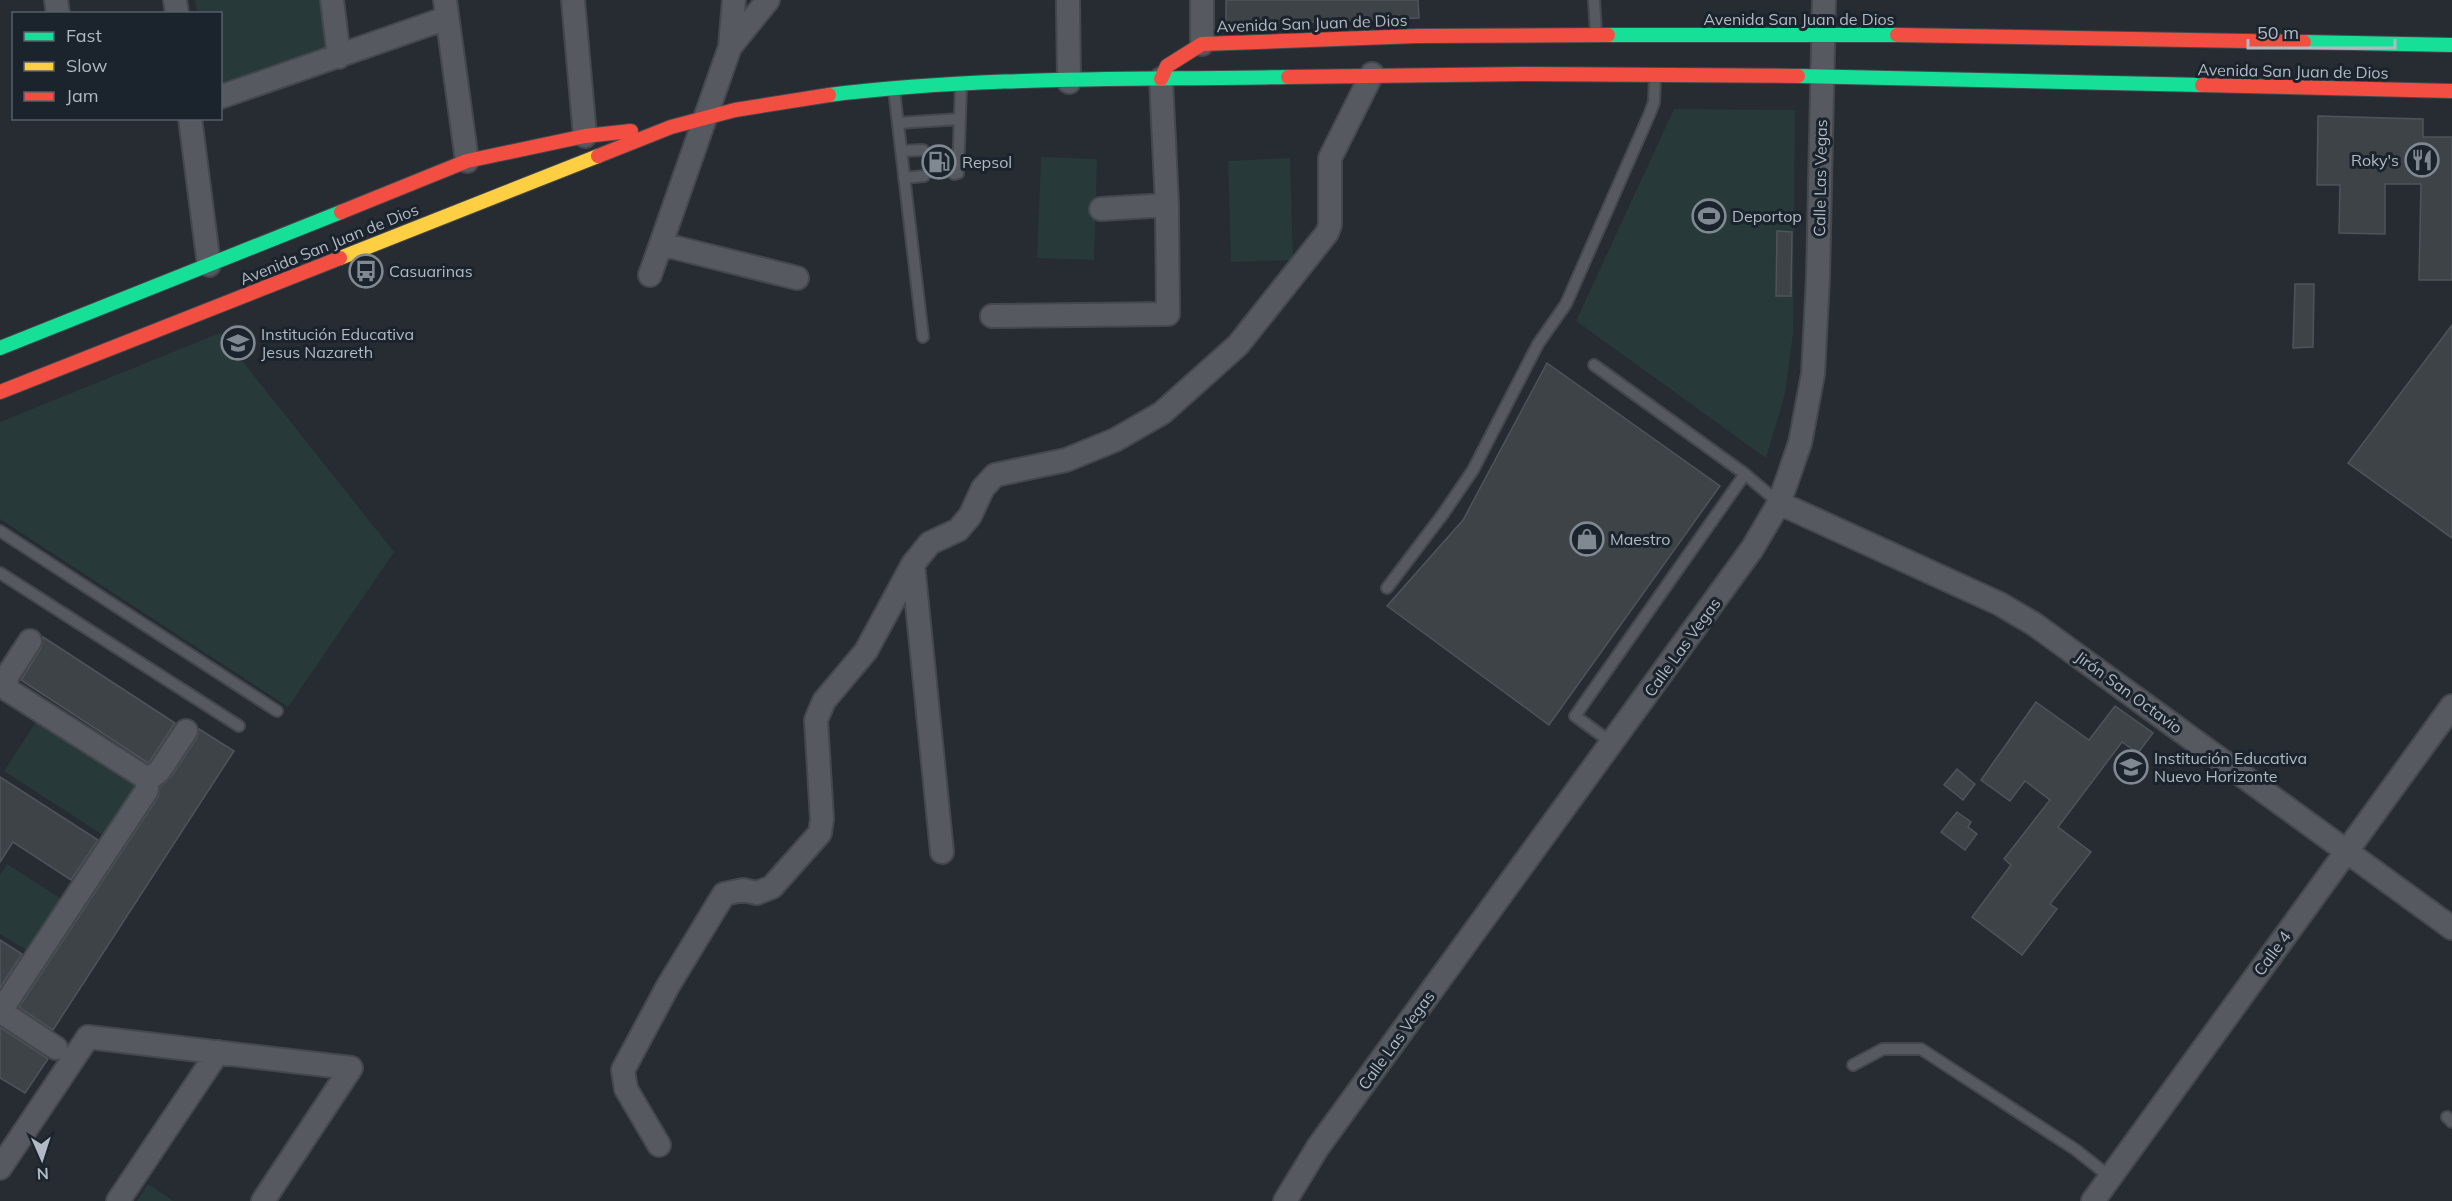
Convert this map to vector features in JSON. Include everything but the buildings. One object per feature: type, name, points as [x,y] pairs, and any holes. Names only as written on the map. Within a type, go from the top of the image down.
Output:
[{"type":"main road","name":"Avenida San Juan de Dios","points":[[1161,79],[1167,66],[1202,44],[1417,36],[1823,34],[2452,45]]},
{"type":"main road","name":"Avenida San Juan de Dios","points":[[0,392],[671,127],[706,116],[800,98],[961,85],[1372,74],[1822,76],[2452,91]]},
{"type":"main road","name":"Avenida San Juan de Dios","points":[[0,348],[467,161],[585,136],[671,127]]},
{"type":"street","points":[[332,0],[339,57]]},
{"type":"street","points":[[573,0],[585,136]]},
{"type":"street","points":[[650,275],[730,47],[734,0]]},
{"type":"street","points":[[730,47],[768,0]]},
{"type":"street","points":[[1068,0],[1069,82]]},
{"type":"street","points":[[1202,0],[1202,44]]},
{"type":"street","name":"Calle Las Vegas","points":[[1285,1201],[1318,1147],[1752,549],[1779,503],[1800,443],[1813,374],[1818,288],[1824,0]]},
{"type":"street","points":[[222,96],[339,57],[446,9],[467,161]]},
{"type":"street","points":[[659,1145],[626,1089],[623,1070],[668,987],[724,894],[743,890],[757,893],[772,887],[820,833],[822,819],[816,720],[824,701],[866,651],[913,564],[930,543],[958,530],[970,516],[983,488],[994,475],[1066,459],[1115,440],[1162,413],[1238,345],[1327,233],[1330,225],[1330,158],[1372,74]]},
{"type":"street","points":[[992,316],[1168,315],[1167,205],[1161,79]]},
{"type":"street","points":[[190,120],[209,265]]},
{"type":"street","points":[[1101,209],[1167,205]]},
{"type":"street","points":[[661,244],[797,278]]},
{"type":"street","name":"Jirón San Octavio","points":[[1779,503],[1991,600],[2034,624],[2452,928]]},
{"type":"street","points":[[913,564],[942,852]]},
{"type":"street","points":[[30,641],[6,678],[8,690],[147,781]]},
{"type":"street","name":"Calle 4","points":[[2093,1201],[2452,706]]},
{"type":"street","points":[[56,1048],[0,1012],[147,790],[147,781],[160,770],[186,731]]},
{"type":"street","points":[[0,1168],[88,1037],[351,1068],[263,1201]]},
{"type":"street","points":[[118,1201],[218,1052]]},
{"type":"lane","points":[[1594,0],[1596,35]]},
{"type":"lane","points":[[1387,588],[1473,470],[1538,344],[1566,304],[1650,113],[1654,102],[1655,76]]},
{"type":"lane","points":[[954,174],[958,173],[956,147],[961,85]]},
{"type":"lane","points":[[894,89],[923,337]]},
{"type":"lane","points":[[898,123],[960,119]]},
{"type":"lane","points":[[901,151],[923,150]]},
{"type":"lane","points":[[904,177],[924,176]]},
{"type":"lane","points":[[1594,365],[1745,474],[1779,503]]},
{"type":"lane","points":[[1612,744],[1575,716],[1745,474]]},
{"type":"lane","points":[[0,531],[276,711]]},
{"type":"lane","points":[[0,573],[239,726]]},
{"type":"lane","points":[[1853,1065],[1883,1049],[1921,1049],[2076,1150],[2110,1177]]},
{"type":"shaded area","points":[[195,0],[321,0],[330,52],[222,89],[222,12],[197,12]]},
{"type":"shaded area","name":"Deportop","points":[[1674,109],[1795,110],[1793,333],[1785,394],[1766,458],[1576,321]]},
{"type":"shaded area","points":[[1041,157],[1097,159],[1094,260],[1037,258]]},
{"type":"shaded area","points":[[1290,158],[1293,260],[1231,262],[1228,161]]},
{"type":"shaded area","points":[[220,333],[394,552],[288,707],[0,519],[0,422]]},
{"type":"shaded area","points":[[40,716],[142,782],[106,837],[4,771]]},
{"type":"shaded area","points":[[7,864],[63,900],[30,952],[0,934],[0,875]]},
{"type":"shaded area","points":[[148,1184],[173,1201],[137,1201]]},
{"type":"traffic: fast","points":[[1608,35],[1897,35]]},
{"type":"traffic: fast","points":[[2304,42],[2452,45]]},
{"type":"traffic: fast","points":[[1798,76],[2202,85]]},
{"type":"traffic: fast","points":[[829,95],[1001,82],[1288,77]]},
{"type":"traffic: fast","points":[[0,348],[341,212]]},
{"type":"traffic: slow","points":[[340,258],[598,156]]},
{"type":"traffic: jam","points":[[1161,79],[1167,66],[1202,44],[1417,36],[1608,35]]},
{"type":"traffic: jam","points":[[1897,35],[2304,42]]},
{"type":"traffic: jam","points":[[1288,77],[1524,74],[1798,76]]},
{"type":"traffic: jam","points":[[2202,85],[2452,91]]},
{"type":"traffic: jam","points":[[598,156],[671,127],[735,110],[829,95]]},
{"type":"traffic: jam","points":[[341,212],[467,161],[585,136],[631,131]]},
{"type":"traffic: jam","points":[[0,392],[340,258]]},
{"type":"place","name":"Roky's","points":[[2422,160]]},
{"type":"place","name":"Repsol","points":[[939,162]]},
{"type":"place","name":"Deportop","points":[[1709,216]]},
{"type":"place","name":"Casuarinas","points":[[366,271]]},
{"type":"place","name":"Institución Educativa Jesus Nazareth","points":[[238,343]]},
{"type":"place","name":"Maestro","points":[[1587,539]]},
{"type":"place","name":"Institución Educativa Nuevo Horizonte","points":[[2131,767]]}]
